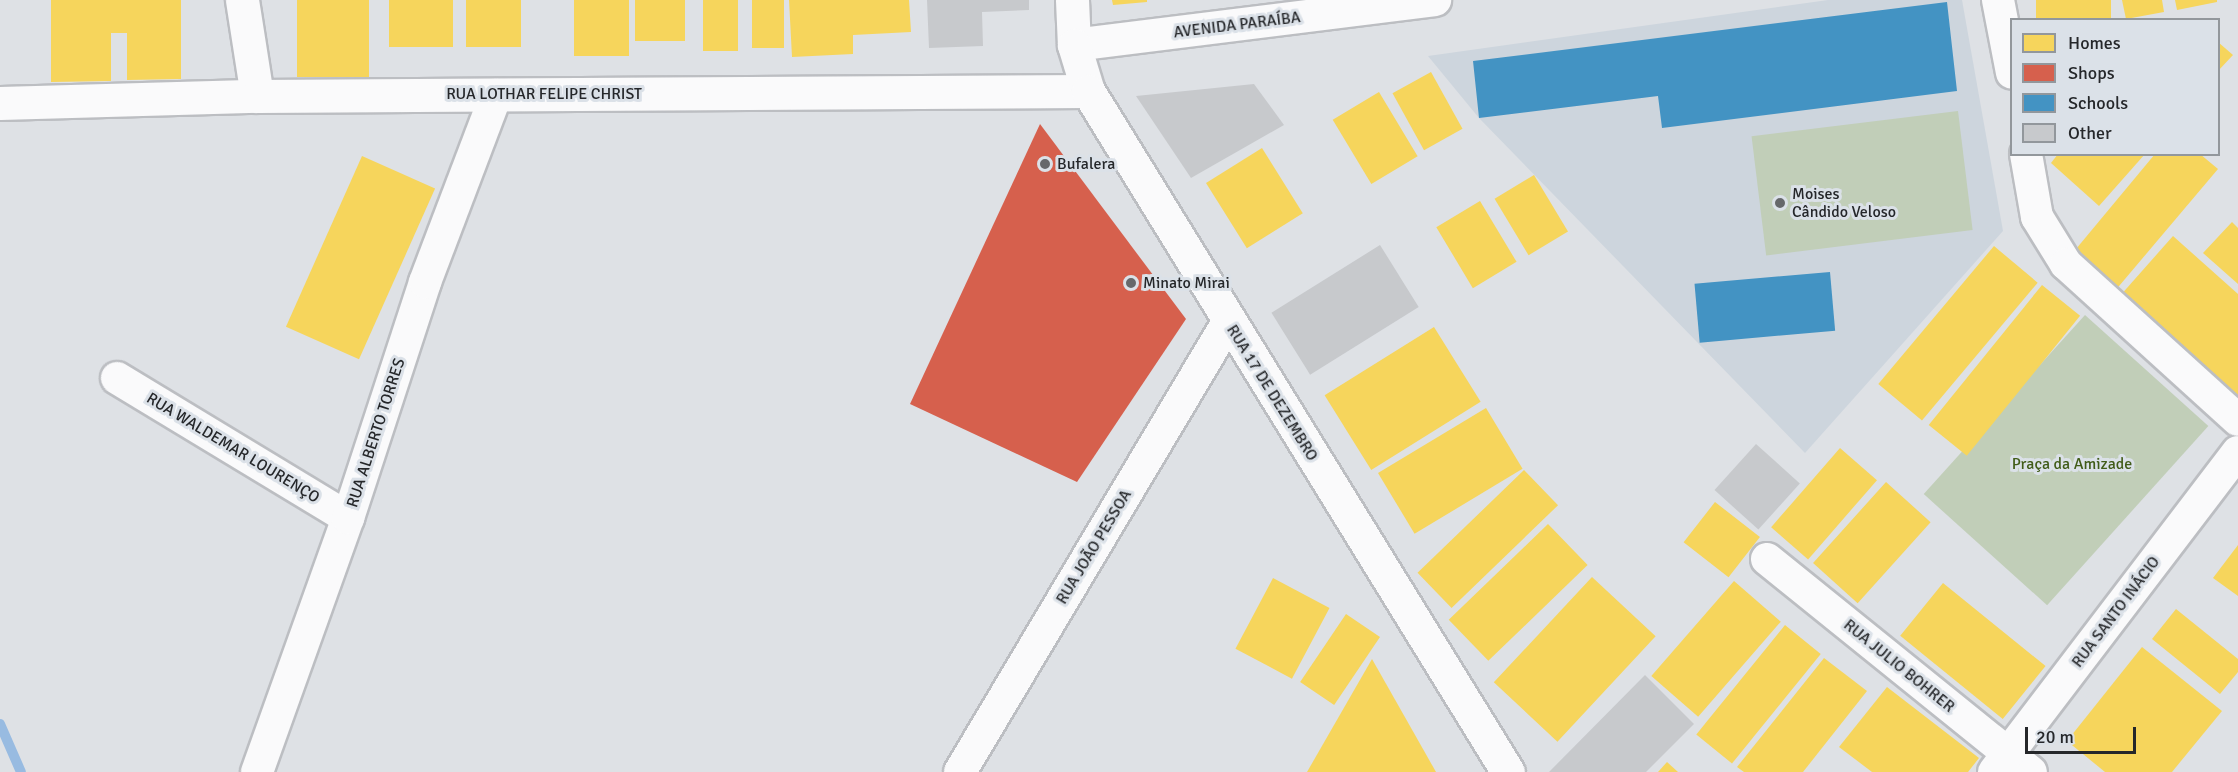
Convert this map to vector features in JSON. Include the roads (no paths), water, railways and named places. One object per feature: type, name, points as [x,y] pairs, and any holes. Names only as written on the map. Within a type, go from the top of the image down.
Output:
[{"type":"street","points":[[242,0],[257,96]]},
{"type":"street","name":"RUA 17 DE DEZEMBRO","points":[[1072,0],[1074,45],[1088,91],[1228,322],[1508,772]]},
{"type":"street","name":"AVENIDA PARAÍBA","points":[[1074,45],[1435,0]]},
{"type":"street","points":[[1998,0],[2010,63]]},
{"type":"street","name":"RUA LOTHAR FELIPE CHRIST","points":[[0,104],[257,96],[1088,91]]},
{"type":"street","name":"RUA ALBERTO TORRES","points":[[257,772],[348,518],[425,282],[496,95]]},
{"type":"street","points":[[2026,156],[2037,217],[2066,264],[2238,420]]},
{"type":"street","name":"RUA JOÃO PESSOA","points":[[960,772],[1228,322]]},
{"type":"street","name":"RUA WALDEMAR LOURENÇO","points":[[117,378],[348,518]]},
{"type":"street","name":"RUA SANTO INÁCIO","points":[[2011,766],[2238,452]]},
{"type":"street","name":"RUA JULIO BOHRER","points":[[1767,559],[2011,766]]},
{"type":"waterway","points":[[0,724],[21,772]]},
{"type":"place","name":"Bufalera","points":[[1045,164]]},
{"type":"place","name":"Moises Cândido Veloso","points":[[1780,203]]},
{"type":"place","name":"Minato Mirai","points":[[1131,283]]},
{"type":"park label","name":"Praça da Amizade","points":[[2072,464]]}]
